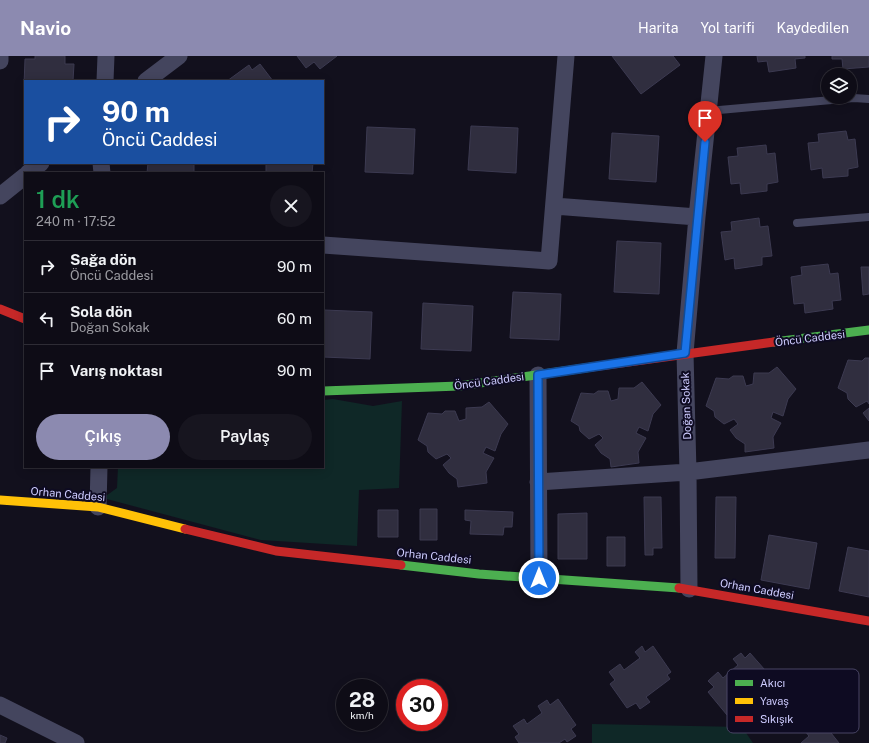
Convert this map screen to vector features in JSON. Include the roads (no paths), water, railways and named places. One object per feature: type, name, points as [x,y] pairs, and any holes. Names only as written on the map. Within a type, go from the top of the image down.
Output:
[{"type":"street","points":[[0,56],[0,61]]},
{"type":"street","points":[[105,80],[106,56]]},
{"type":"street","points":[[147,80],[179,56]]},
{"type":"street","points":[[324,244],[549,261],[566,56]]},
{"type":"street","name":"Doğan Sokak","points":[[689,589],[685,353],[714,56]]},
{"type":"street","points":[[29,172],[40,164]]},
{"type":"street","points":[[0,196],[24,177]]},
{"type":"street","points":[[554,206],[697,218]]},
{"type":"street","points":[[0,309],[24,319]]},
{"type":"street","name":"Öncü Caddesi","points":[[324,391],[459,386],[685,353],[869,330]]},
{"type":"street","points":[[538,375],[539,578]]},
{"type":"street","points":[[538,482],[688,472],[869,450]]},
{"type":"street","points":[[98,507],[99,468]]},
{"type":"street","name":"Orhan Caddesi","points":[[0,500],[98,507],[276,551],[479,574],[689,589],[869,621]]},
{"type":"street","points":[[0,705],[76,743]]},
{"type":"lane","points":[[708,112],[854,98],[869,99]]},
{"type":"lane","points":[[796,223],[869,217]]}]
